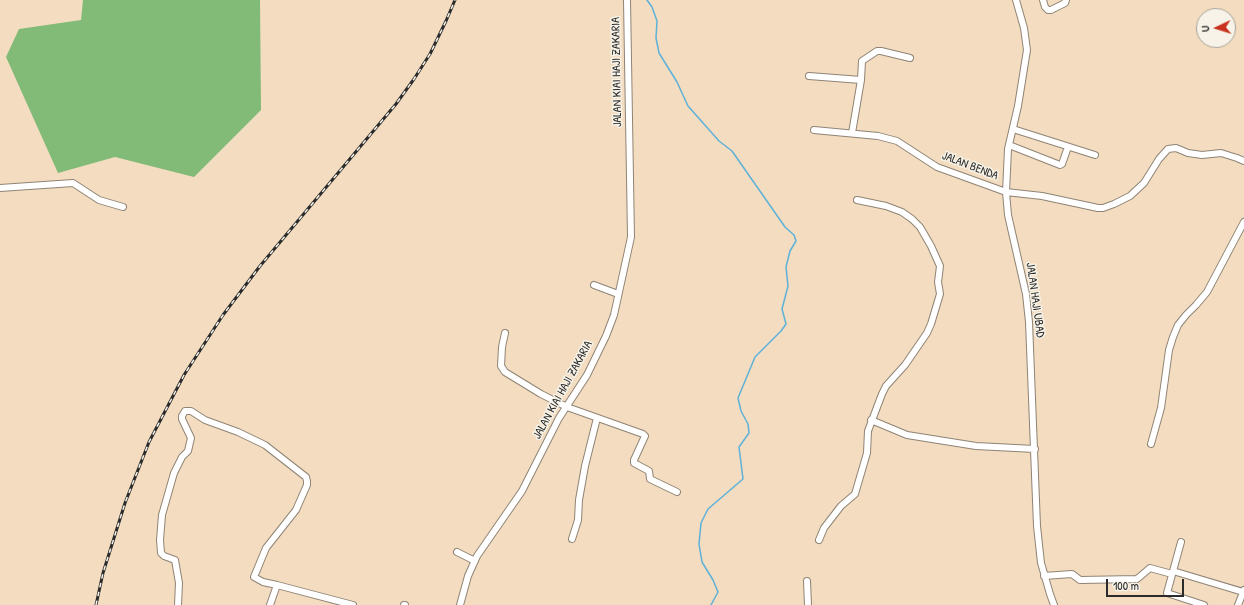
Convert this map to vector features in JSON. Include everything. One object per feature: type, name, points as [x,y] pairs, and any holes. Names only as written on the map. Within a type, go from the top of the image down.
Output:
[{"type":"street","name":"JALAN KIAI HAJI ZAKARIA","points":[[460,605],[468,576],[477,556],[522,491],[546,442],[587,375],[606,336],[614,315],[630,244],[631,228],[627,0]]},
{"type":"street","name":"JALAN HAJI UBAD","points":[[1016,0],[1024,28],[1027,50],[1018,106],[1009,145],[1005,182],[1008,215],[1026,294],[1035,449],[1037,526],[1041,563],[1054,605]]},
{"type":"street","points":[[1043,0],[1045,7],[1048,10],[1065,3],[1066,0]]},
{"type":"street","points":[[852,133],[863,59],[877,51],[910,58]]},
{"type":"street","points":[[809,76],[861,80]]},
{"type":"street","points":[[1013,129],[1095,155]]},
{"type":"street","name":"JALAN BENDA","points":[[814,130],[878,136],[897,141],[937,167],[1006,192],[1042,196],[1073,204],[1098,208],[1103,208],[1130,196],[1144,183],[1168,149],[1176,148],[1188,153],[1202,155],[1221,152],[1244,161]]},
{"type":"street","points":[[1009,145],[1060,165],[1062,164],[1068,146]]},
{"type":"street","points":[[0,188],[73,183],[99,200],[123,207]]},
{"type":"street","points":[[819,540],[824,528],[841,506],[855,494],[866,460],[868,431],[871,420],[884,390],[905,365],[931,324],[940,294],[938,282],[940,266],[931,246],[920,228],[912,219],[902,212],[886,206],[856,200]]},
{"type":"street","points":[[1151,444],[1161,408],[1169,350],[1178,325],[1207,292],[1244,222]]},
{"type":"street","points":[[594,285],[618,294]]},
{"type":"street","points":[[505,333],[502,347],[501,366],[505,372],[541,394],[567,407],[644,434],[645,436],[634,463],[649,471],[650,479],[677,492]]},
{"type":"street","points":[[178,605],[179,583],[175,560],[164,556],[161,553],[160,540],[162,515],[174,473],[182,457],[188,451],[190,438],[182,419],[185,411],[191,411],[205,420],[238,432],[265,445],[306,477],[307,485],[296,510],[266,548],[254,577],[263,582],[353,605]]},
{"type":"street","points":[[572,539],[578,520],[579,500],[585,466],[597,418]]},
{"type":"street","points":[[871,420],[906,435],[976,446],[1035,449]]},
{"type":"street","points":[[1181,542],[1167,593],[1204,605]]},
{"type":"street","points":[[457,552],[475,561]]},
{"type":"street","points":[[1044,576],[1072,574],[1080,580],[1137,578],[1150,568],[1243,590],[1238,605]]},
{"type":"street","points":[[807,581],[808,605]]},
{"type":"street","points":[[270,605],[277,585]]},
{"type":"green space","points":[[83,0],[260,0],[261,110],[194,177],[115,157],[58,173],[6,57],[19,29],[81,20]]},
{"type":"waterway","points":[[647,0],[652,7],[657,21],[656,38],[659,53],[677,82],[688,106],[719,141],[732,151],[785,227],[794,235],[796,241],[790,251],[786,267],[788,286],[782,309],[786,324],[755,357],[738,398],[741,411],[748,424],[749,433],[739,447],[743,479],[708,509],[701,523],[699,544],[702,562],[713,580],[718,592],[711,605]]},
{"type":"railway","points":[[96,605],[103,573],[125,503],[149,442],[184,375],[223,315],[260,266],[396,104],[430,54],[455,0]]}]
